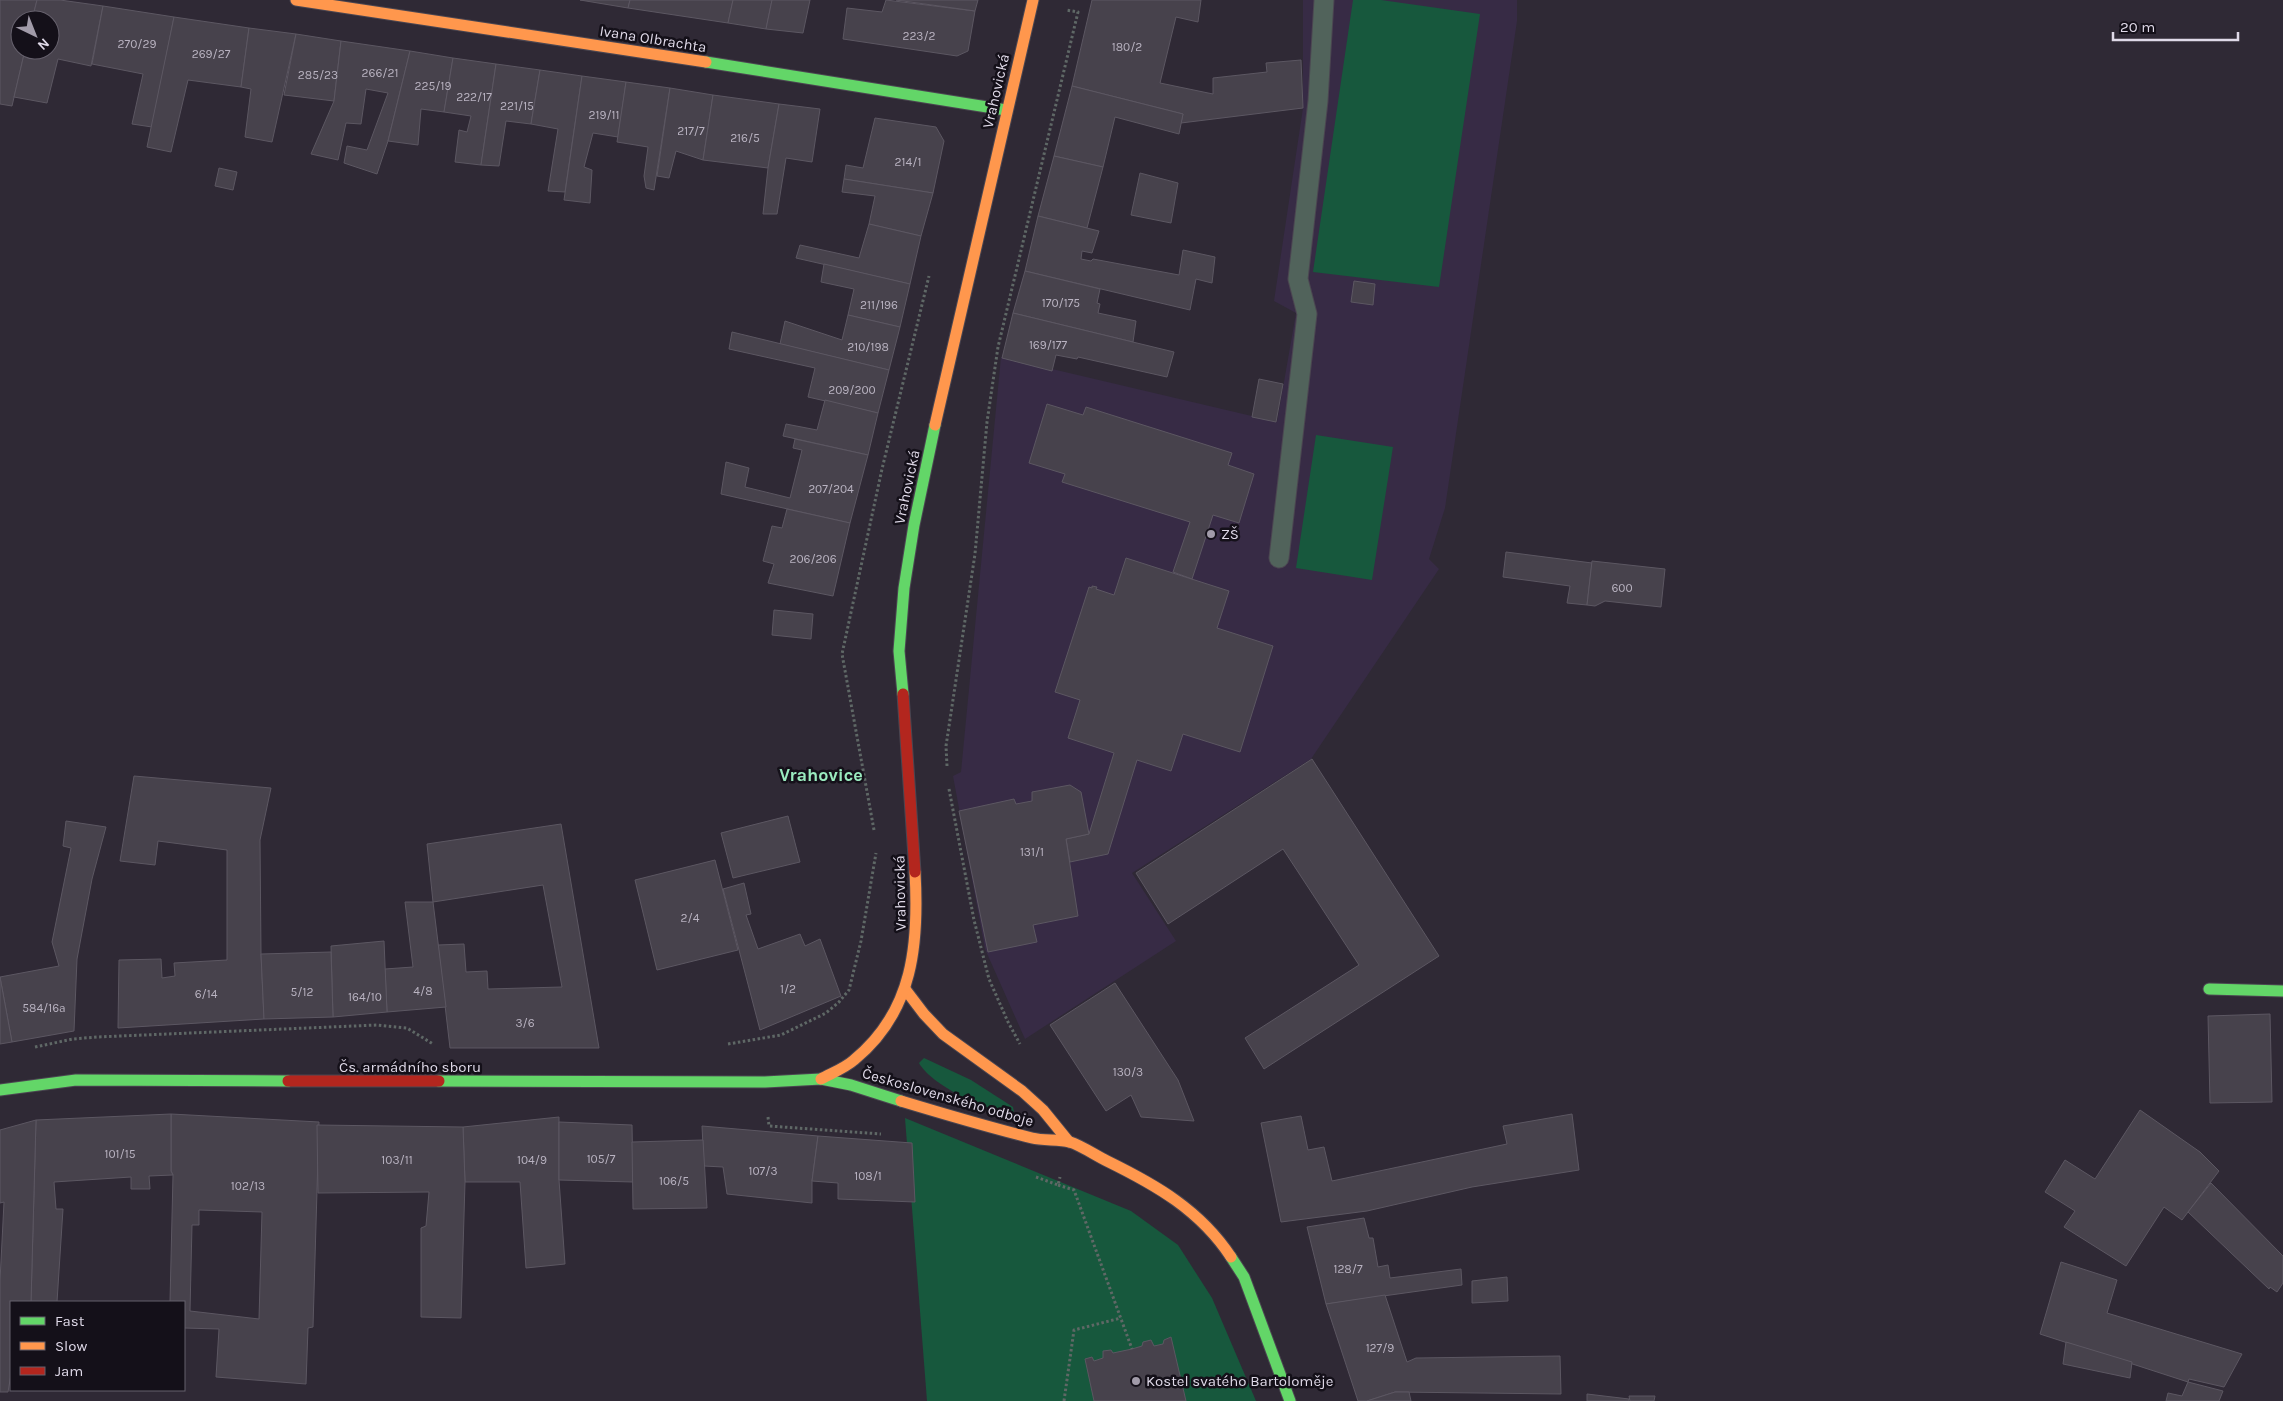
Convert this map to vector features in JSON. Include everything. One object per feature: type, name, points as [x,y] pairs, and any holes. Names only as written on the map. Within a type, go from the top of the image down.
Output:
[{"type":"street","name":"Ivana Olbrachta","points":[[296,0],[972,103],[1006,110]]},
{"type":"street","name":"Vrahovická","points":[[821,1079],[853,1061],[875,1040],[895,1011],[905,988],[915,945],[917,911],[910,782],[899,651],[904,588],[914,524],[934,431],[1006,110],[1033,1]]},
{"type":"street","points":[[905,988],[924,1014],[943,1034],[1022,1091],[1043,1110],[1069,1142]]},
{"type":"street","points":[[2209,989],[2283,991]]},
{"type":"street","name":"Čs. armádního sboru","points":[[0,1090],[22,1085],[85,1080],[765,1082],[821,1079]]},
{"type":"street","name":"Československého odboje","points":[[821,1079],[851,1085],[997,1129],[1038,1139],[1069,1142],[1144,1179],[1172,1196],[1198,1217],[1218,1238],[1240,1270],[1252,1293],[1290,1401]]},
{"type":"lane","points":[[1279,558],[1307,314],[1298,279],[1318,101],[1324,0]]},
{"type":"path","points":[[948,773],[946,746],[975,554],[987,422],[998,347],[1078,12],[1033,1]]},
{"type":"path","points":[[948,782],[974,920],[989,978],[1008,1022],[1021,1046]]},
{"type":"path","points":[[765,1082],[769,1126],[890,1135]]},
{"type":"path","points":[[1058,1185],[1069,1142]]},
{"type":"path","points":[[1035,1176],[1074,1190],[1132,1349]]},
{"type":"path","points":[[1064,1401],[1074,1330],[1121,1318]]},
{"type":"shaded area","name":"ZŠ","points":[[1303,0],[1517,0],[1517,21],[1445,508],[1429,559],[1439,569],[1311,759],[1132,873],[1176,941],[1025,1039],[985,949],[953,776],[961,772],[1001,357],[1277,422],[1296,313],[1274,301],[1303,108]]},
{"type":"green space","points":[[1353,0],[1381,0],[1480,14],[1439,287],[1313,272]]},
{"type":"green space","points":[[1316,435],[1393,447],[1372,580],[1296,568]]},
{"type":"green space","points":[[924,1058],[971,1080],[1013,1107],[1014,1112],[991,1109],[948,1089],[925,1071],[919,1063]]},
{"type":"green space","points":[[905,1118],[1131,1211],[1178,1245],[1212,1298],[1256,1401],[927,1401]]},
{"type":"building","points":[[0,0],[37,0],[34,10],[10,10],[10,60],[23,60],[12,106],[0,104]]},
{"type":"building","points":[[37,0],[60,0],[103,6],[91,66],[60,59],[60,10],[34,10]]},
{"type":"building","points":[[580,0],[630,0],[628,8]]},
{"type":"building","points":[[630,0],[733,0],[728,23],[628,8]]},
{"type":"building","points":[[733,0],[772,0],[766,29],[728,23]]},
{"type":"building","points":[[772,0],[810,0],[803,33],[766,29]]},
{"type":"building","points":[[886,0],[975,11],[968,51],[957,56],[843,39],[847,8],[882,12]]},
{"type":"building","points":[[896,0],[978,0],[975,11]]},
{"type":"building","points":[[1092,0],[1201,0],[1198,22],[1176,17],[1160,83],[1213,94],[1213,78],[1267,72],[1266,63],[1301,60],[1303,108],[1181,123],[1183,114],[1072,86]]},
{"type":"building","points":[[103,6],[174,17],[152,127],[132,124],[143,74],[92,64]]},
{"type":"building","points":[[174,17],[249,28],[241,87],[188,80],[171,152],[147,147]]},
{"type":"building","points":[[249,28],[296,34],[272,142],[245,137],[251,89],[241,87]]},
{"type":"building","points":[[296,34],[341,41],[334,101],[284,95]]},
{"type":"building","points":[[341,41],[410,51],[388,141],[377,174],[344,163],[347,146],[367,150],[388,93],[366,89],[361,124],[346,123],[338,160],[311,154],[334,101]]},
{"type":"building","points":[[410,51],[453,58],[444,112],[421,109],[418,145],[388,141]]},
{"type":"building","points":[[453,58],[496,64],[481,165],[455,162],[459,130],[467,132],[471,116],[444,112]]},
{"type":"building","points":[[23,60],[58,60],[47,103],[14,97]]},
{"type":"building","points":[[496,64],[540,70],[531,124],[506,121],[499,166],[481,165]]},
{"type":"building","points":[[540,70],[582,76],[565,192],[548,191],[558,129],[531,124]]},
{"type":"building","points":[[582,76],[626,82],[618,137],[593,133],[584,167],[592,170],[590,203],[564,200]]},
{"type":"building","points":[[626,82],[670,88],[654,190],[646,188],[644,176],[648,147],[617,142]]},
{"type":"building","points":[[1072,86],[1183,114],[1179,134],[1115,117],[1103,167],[1054,156]]},
{"type":"building","points":[[670,88],[713,95],[703,160],[676,151],[669,178],[657,176]]},
{"type":"building","points":[[713,95],[779,104],[768,168],[703,160]]},
{"type":"building","points":[[779,104],[820,109],[812,162],[786,158],[777,214],[763,214],[768,168]]},
{"type":"building","points":[[875,118],[936,127],[944,141],[933,193],[844,179],[846,165],[863,168]]},
{"type":"building","points":[[1054,156],[1103,167],[1087,228],[1038,216]]},
{"type":"building","points":[[219,168],[237,172],[233,190],[215,186]]},
{"type":"building","points":[[1140,173],[1178,183],[1171,223],[1131,215]]},
{"type":"building","points":[[844,179],[933,193],[921,236],[869,224],[875,196],[842,192]]},
{"type":"building","points":[[1038,216],[1099,231],[1092,253],[1082,251],[1081,259],[1091,261],[1093,259],[1179,275],[1183,250],[1215,257],[1212,283],[1196,279],[1190,310],[1025,271]]},
{"type":"building","points":[[869,224],[921,236],[910,284],[796,258],[800,245],[859,258]]},
{"type":"building","points":[[824,264],[910,284],[900,327],[848,315],[854,289],[821,282]]},
{"type":"building","points":[[1025,271],[1100,289],[1097,303],[1100,304],[1098,313],[1136,321],[1133,342],[1013,313]]},
{"type":"building","points":[[1354,281],[1375,284],[1373,305],[1351,302]]},
{"type":"building","points":[[1013,313],[1174,352],[1167,377],[1078,357],[1077,359],[1056,355],[1052,371],[1002,358]]},
{"type":"building","points":[[848,315],[900,327],[889,370],[780,344],[785,321],[842,340]]},
{"type":"building","points":[[732,332],[889,370],[878,413],[808,397],[815,368],[729,349]]},
{"type":"building","points":[[1259,379],[1283,384],[1276,422],[1252,417]]},
{"type":"building","points":[[825,400],[878,413],[868,455],[783,436],[786,424],[817,430]]},
{"type":"building","points":[[1047,404],[1083,415],[1086,407],[1232,453],[1228,465],[1254,474],[1239,523],[1213,515],[1192,579],[1173,572],[1190,522],[1062,482],[1065,474],[1029,463]]},
{"type":"building","points":[[795,439],[868,455],[850,523],[721,494],[726,462],[749,468],[745,487],[790,498],[802,450],[793,448]]},
{"type":"building","points":[[787,509],[850,523],[833,596],[768,583],[774,564],[763,561],[772,526],[782,528]]},
{"type":"building","points":[[1506,552],[1592,563],[1587,605],[1567,603],[1570,586],[1503,577]]},
{"type":"building","points":[[1126,558],[1229,591],[1217,628],[1273,646],[1240,752],[1183,734],[1171,771],[1137,760],[1108,854],[1070,862],[1066,839],[1089,834],[1114,753],[1068,738],[1080,700],[1055,692],[1089,587],[1097,587],[1096,589],[1114,595]]},
{"type":"building","points":[[1592,561],[1665,569],[1661,607],[1605,601],[1595,606],[1587,605]]},
{"type":"building","points":[[774,610],[813,614],[811,639],[772,635]]},
{"type":"building","points":[[1312,759],[1439,956],[1264,1069],[1245,1038],[1359,965],[1283,849],[1168,924],[1136,873]]},
{"type":"building","points":[[134,776],[271,788],[260,840],[261,954],[264,1019],[118,1028],[119,960],[161,959],[162,978],[175,976],[174,963],[227,960],[227,850],[158,841],[155,865],[120,861]]},
{"type":"building","points":[[1070,785],[1081,792],[1089,834],[1066,839],[1078,916],[1033,925],[1037,942],[988,952],[959,811],[1014,799],[1016,804],[1032,801],[1032,792]]},
{"type":"building","points":[[788,816],[800,862],[733,878],[721,833]]},
{"type":"building","points":[[66,821],[106,827],[92,879],[77,959],[74,1031],[12,1042],[0,977],[59,966],[52,942],[71,848],[63,846]]},
{"type":"building","points":[[561,824],[599,1048],[450,1048],[438,945],[464,944],[466,972],[487,971],[488,989],[562,987],[543,885],[433,902],[427,844]]},
{"type":"building","points":[[715,860],[738,950],[657,970],[635,880]]},
{"type":"building","points":[[744,883],[751,914],[746,915],[758,949],[800,934],[805,946],[820,939],[841,996],[760,1030],[723,889]]},
{"type":"building","points":[[405,902],[433,902],[446,1007],[387,1012],[385,969],[413,967]]},
{"type":"building","points":[[384,941],[387,1012],[333,1017],[331,946]]},
{"type":"building","points":[[331,952],[333,1017],[264,1019],[261,954]]},
{"type":"building","points":[[0,977],[12,1042],[0,1044]]},
{"type":"building","points":[[1115,983],[1178,1080],[1194,1121],[1141,1117],[1131,1095],[1106,1111],[1050,1025]]},
{"type":"building","points":[[2270,1014],[2272,1102],[2210,1103],[2208,1016]]},
{"type":"building","points":[[2140,1110],[2200,1152],[2219,1171],[2182,1220],[2164,1207],[2126,1266],[2064,1227],[2075,1211],[2045,1192],[2065,1160],[2095,1179]]},
{"type":"building","points":[[171,1114],[319,1122],[313,1327],[308,1328],[306,1384],[216,1377],[219,1329],[185,1328],[185,1301],[170,1301],[173,1175],[171,1171]],"holes":[[[199,1210],[262,1212],[259,1319],[190,1311],[192,1225],[199,1225]]]},
{"type":"building","points":[[171,1114],[171,1171],[173,1175],[149,1176],[150,1189],[131,1189],[131,1177],[54,1182],[56,1209],[63,1209],[57,1301],[31,1301],[36,1120]]},
{"type":"building","points":[[1572,1114],[1579,1170],[1472,1187],[1367,1211],[1281,1222],[1261,1123],[1301,1116],[1308,1150],[1324,1147],[1332,1181],[1507,1144],[1503,1126]]},
{"type":"building","points":[[559,1117],[559,1180],[565,1264],[526,1268],[520,1182],[465,1182],[463,1127]]},
{"type":"building","points":[[36,1120],[31,1301],[10,1301],[10,1380],[8,1392],[0,1392],[0,1281],[4,1202],[0,1203],[0,1130]]},
{"type":"building","points":[[559,1122],[632,1125],[633,1182],[559,1180]]},
{"type":"building","points":[[317,1125],[463,1127],[465,1182],[461,1318],[421,1317],[421,1228],[426,1226],[429,1192],[318,1193]]},
{"type":"building","points":[[702,1126],[818,1136],[812,1181],[812,1203],[727,1194],[723,1167],[704,1166]]},
{"type":"building","points":[[818,1136],[912,1143],[915,1202],[838,1199],[838,1183],[812,1181]]},
{"type":"building","points":[[703,1140],[707,1208],[633,1209],[632,1142]]},
{"type":"building","points":[[2211,1183],[2283,1256],[2283,1283],[2277,1292],[2270,1287],[2269,1289],[2188,1212]]},
{"type":"building","points":[[1364,1218],[1369,1238],[1373,1238],[1378,1267],[1388,1265],[1390,1278],[1461,1269],[1462,1285],[1326,1304],[1307,1227]]},
{"type":"building","points":[[2061,1262],[2117,1280],[2107,1313],[2242,1354],[2224,1387],[2189,1379],[2188,1382],[2040,1334]]},
{"type":"building","points":[[1507,1277],[1508,1301],[1472,1303],[1472,1281]]},
{"type":"building","points":[[1385,1295],[1407,1362],[1416,1358],[1560,1356],[1561,1394],[1395,1392],[1367,1401],[1358,1401],[1326,1304]]},
{"type":"building","name":"Kostel svatého Bartoloměje","points":[[1171,1337],[1186,1401],[1094,1401],[1085,1359],[1092,1357],[1094,1361],[1103,1358],[1103,1351],[1111,1350],[1113,1353],[1132,1349],[1142,1346],[1143,1342],[1151,1340],[1154,1346],[1163,1344],[1164,1340]]},
{"type":"building","points":[[2066,1342],[2132,1362],[2130,1378],[2063,1364]]},
{"type":"building","points":[[2188,1382],[2223,1391],[2219,1401],[2166,1401],[2168,1393],[2182,1396]]},
{"type":"building","points":[[1395,1392],[1409,1392],[1411,1401],[1367,1401]]},
{"type":"building","points":[[1587,1394],[1629,1399],[1629,1401],[1587,1401]]},
{"type":"building","points":[[1629,1396],[1655,1396],[1654,1401],[1630,1401]]},
{"type":"traffic: fast","points":[[706,62],[1006,110]]},
{"type":"traffic: fast","points":[[903,694],[899,651],[904,588],[914,525],[935,425]]},
{"type":"traffic: fast","points":[[2209,989],[2283,991]]},
{"type":"traffic: fast","points":[[439,1081],[765,1082],[821,1079],[851,1085],[901,1101]]},
{"type":"traffic: fast","points":[[0,1090],[76,1080],[288,1081]]},
{"type":"traffic: fast","points":[[1231,1257],[1244,1277],[1290,1401]]},
{"type":"traffic: slow","points":[[296,0],[706,62]]},
{"type":"traffic: slow","points":[[935,425],[1033,0]]},
{"type":"traffic: slow","points":[[821,1079],[850,1063],[874,1041],[889,1020],[901,998],[909,974],[916,924],[915,872]]},
{"type":"traffic: slow","points":[[905,989],[924,1014],[943,1034],[1022,1091],[1043,1110],[1069,1142]]},
{"type":"traffic: slow","points":[[901,1101],[1032,1138],[1065,1141],[1079,1146],[1176,1200],[1219,1240],[1231,1257]]},
{"type":"traffic: jam","points":[[903,694],[915,872]]},
{"type":"traffic: jam","points":[[288,1081],[439,1081]]},
{"type":"place","name":"ZŠ","points":[[1211,534]]},
{"type":"place","name":"Kostel svatého Bartoloměje","points":[[1136,1381]]},
{"type":"district","name":"Vrahovice","points":[[821,775]]}]
